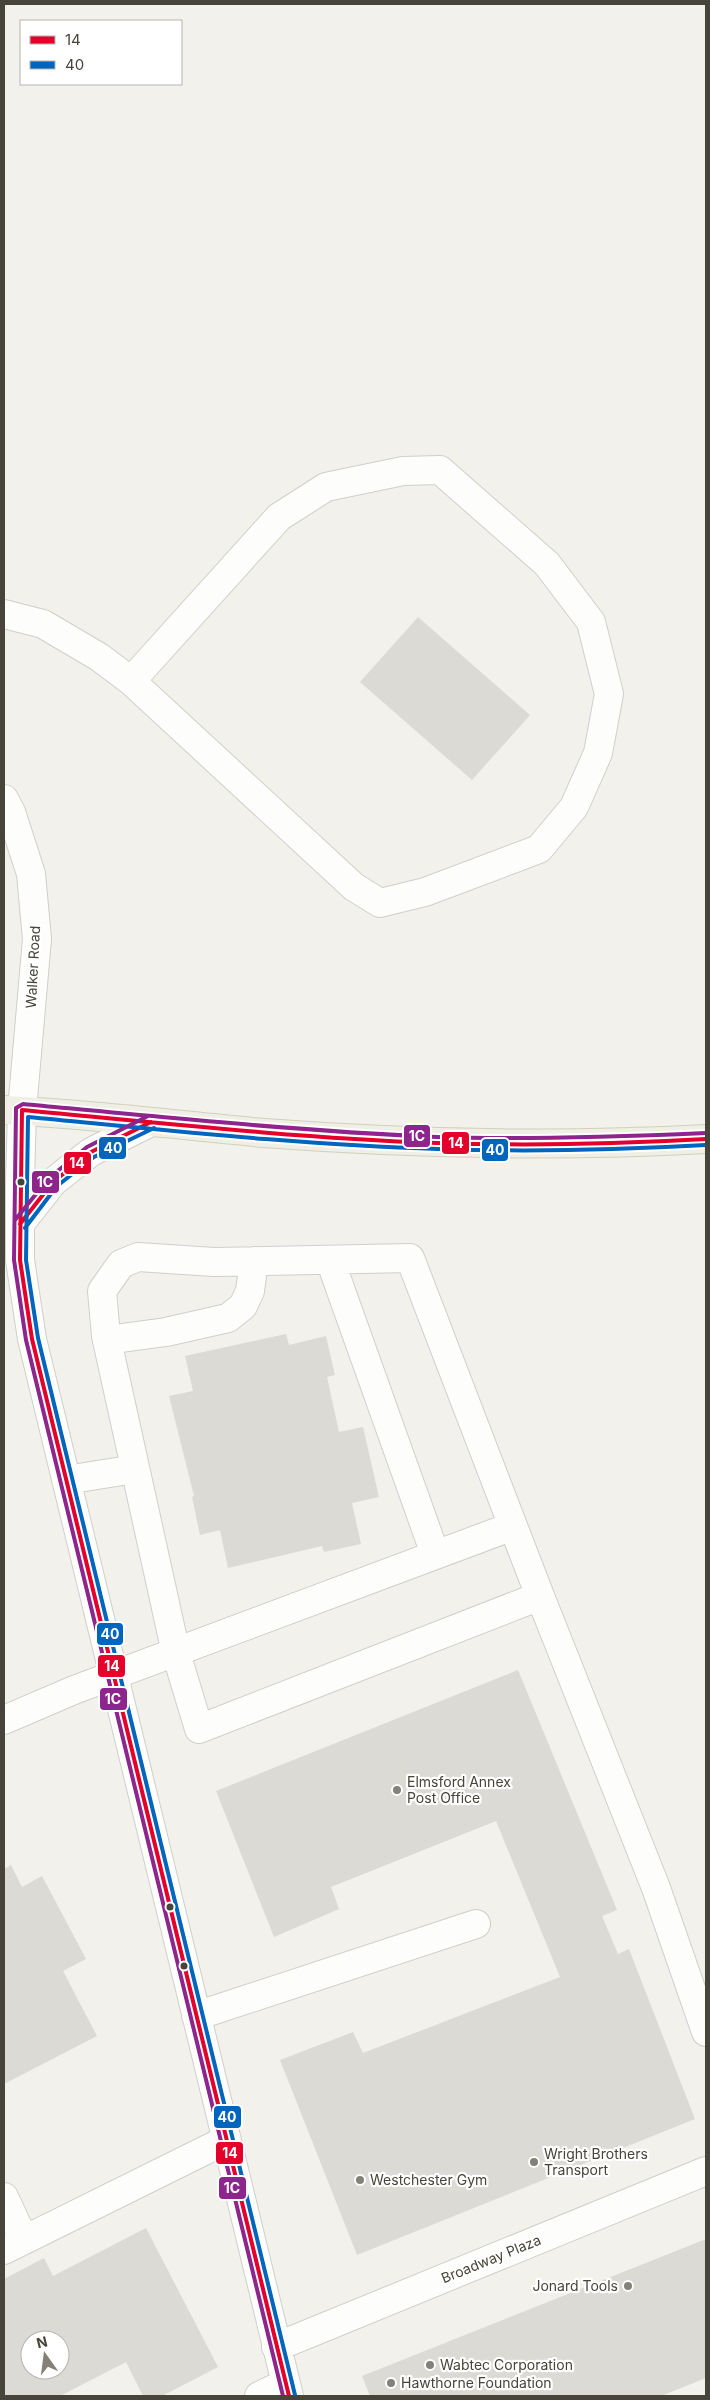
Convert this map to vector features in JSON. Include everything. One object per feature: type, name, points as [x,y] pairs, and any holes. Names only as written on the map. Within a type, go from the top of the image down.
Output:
[{"type":"main road","points":[[13,1110],[265,1133],[438,1143],[614,1144],[706,1139]]},
{"type":"street","points":[[4,614],[44,624],[99,657],[131,681],[354,887],[380,903],[425,892],[539,849],[574,807],[598,754],[609,694],[591,622],[547,564],[440,470],[403,471],[326,487],[279,517],[131,681]]},
{"type":"street","name":"Walker Road","points":[[4,799],[11,812],[31,874],[37,939],[13,1110],[20,1224],[20,1260],[32,1339],[172,1907],[196,2016],[288,2390]]},
{"type":"street","points":[[20,1224],[53,1182],[91,1152],[151,1122]]},
{"type":"street","points":[[540,1596],[199,1729],[176,1654],[107,1340],[102,1291],[120,1264],[138,1257],[214,1262],[410,1258],[540,1596],[656,1888],[706,2032]]},
{"type":"street","points":[[330,1260],[435,1554]]},
{"type":"street","points":[[107,1340],[166,1332],[228,1318],[244,1306],[250,1291],[254,1261]]},
{"type":"street","points":[[66,1480],[135,1469]]},
{"type":"street","points":[[4,1720],[74,1690],[176,1654],[435,1554],[513,1526]]},
{"type":"street","points":[[196,2016],[476,1924]]},
{"type":"street","points":[[4,2197],[14,2245],[226,2140]]},
{"type":"street","name":"Broadway Plaza","points":[[276,2347],[706,2170]]},
{"type":"street","points":[[259,2396],[288,2390]]},
{"type":"building","points":[[418,617],[530,715],[472,780],[360,682]]},
{"type":"building","points":[[286,1334],[289,1345],[326,1336],[335,1375],[327,1377],[339,1432],[363,1427],[379,1497],[352,1503],[361,1544],[324,1552],[322,1546],[228,1568],[220,1530],[200,1535],[192,1497],[194,1496],[169,1396],[193,1391],[185,1356]]},
{"type":"building","points":[[518,1670],[617,1910],[602,1916],[618,1954],[629,1949],[695,2119],[357,2255],[280,2060],[353,2032],[363,2053],[560,1977],[496,1821],[331,1887],[339,1909],[274,1937],[216,1791]]},
{"type":"building","points":[[11,1865],[22,1887],[42,1876],[86,1959],[63,1971],[97,2036],[4,2084],[4,1869]]},
{"type":"building","points":[[146,2228],[218,2367],[162,2396],[143,2396],[126,2362],[60,2396],[4,2396],[4,2279],[44,2258],[53,2276]]},
{"type":"building","points":[[706,2239],[706,2378],[661,2396],[370,2396],[362,2376]]},
{"type":"transit line","name":"1C","points":[[283,2396],[26,1340],[14,1260],[16,1108],[23,1104],[178,1119],[437,1137],[572,1138],[706,1133]]},
{"type":"transit line","name":"14","points":[[289,2396],[32,1339],[20,1260],[22,1110],[281,1134],[385,1141],[572,1144],[706,1139]]},
{"type":"transit line","name":"1C","points":[[15,1220],[49,1178],[87,1147],[148,1116]]},
{"type":"transit line","name":"40","points":[[295,2395],[38,1338],[26,1260],[28,1117],[233,1136],[387,1147],[539,1150],[706,1145]]},
{"type":"transit line","name":"14","points":[[20,1224],[53,1182],[91,1152],[151,1122]]},
{"type":"transit line","name":"40","points":[[25,1228],[57,1186],[94,1157],[154,1128]]},
{"type":"place","name":"Elmsford Annex Post Office","points":[[397,1790]]},
{"type":"place","name":"Wright Brothers Transport","points":[[534,2162]]},
{"type":"place","name":"Westchester Gym","points":[[360,2180]]},
{"type":"place","name":"Jonard Tools","points":[[628,2286]]},
{"type":"place","name":"Wabtec Corporation","points":[[430,2365]]},
{"type":"place","name":"Hawthorne Foundation","points":[[391,2383]]}]
